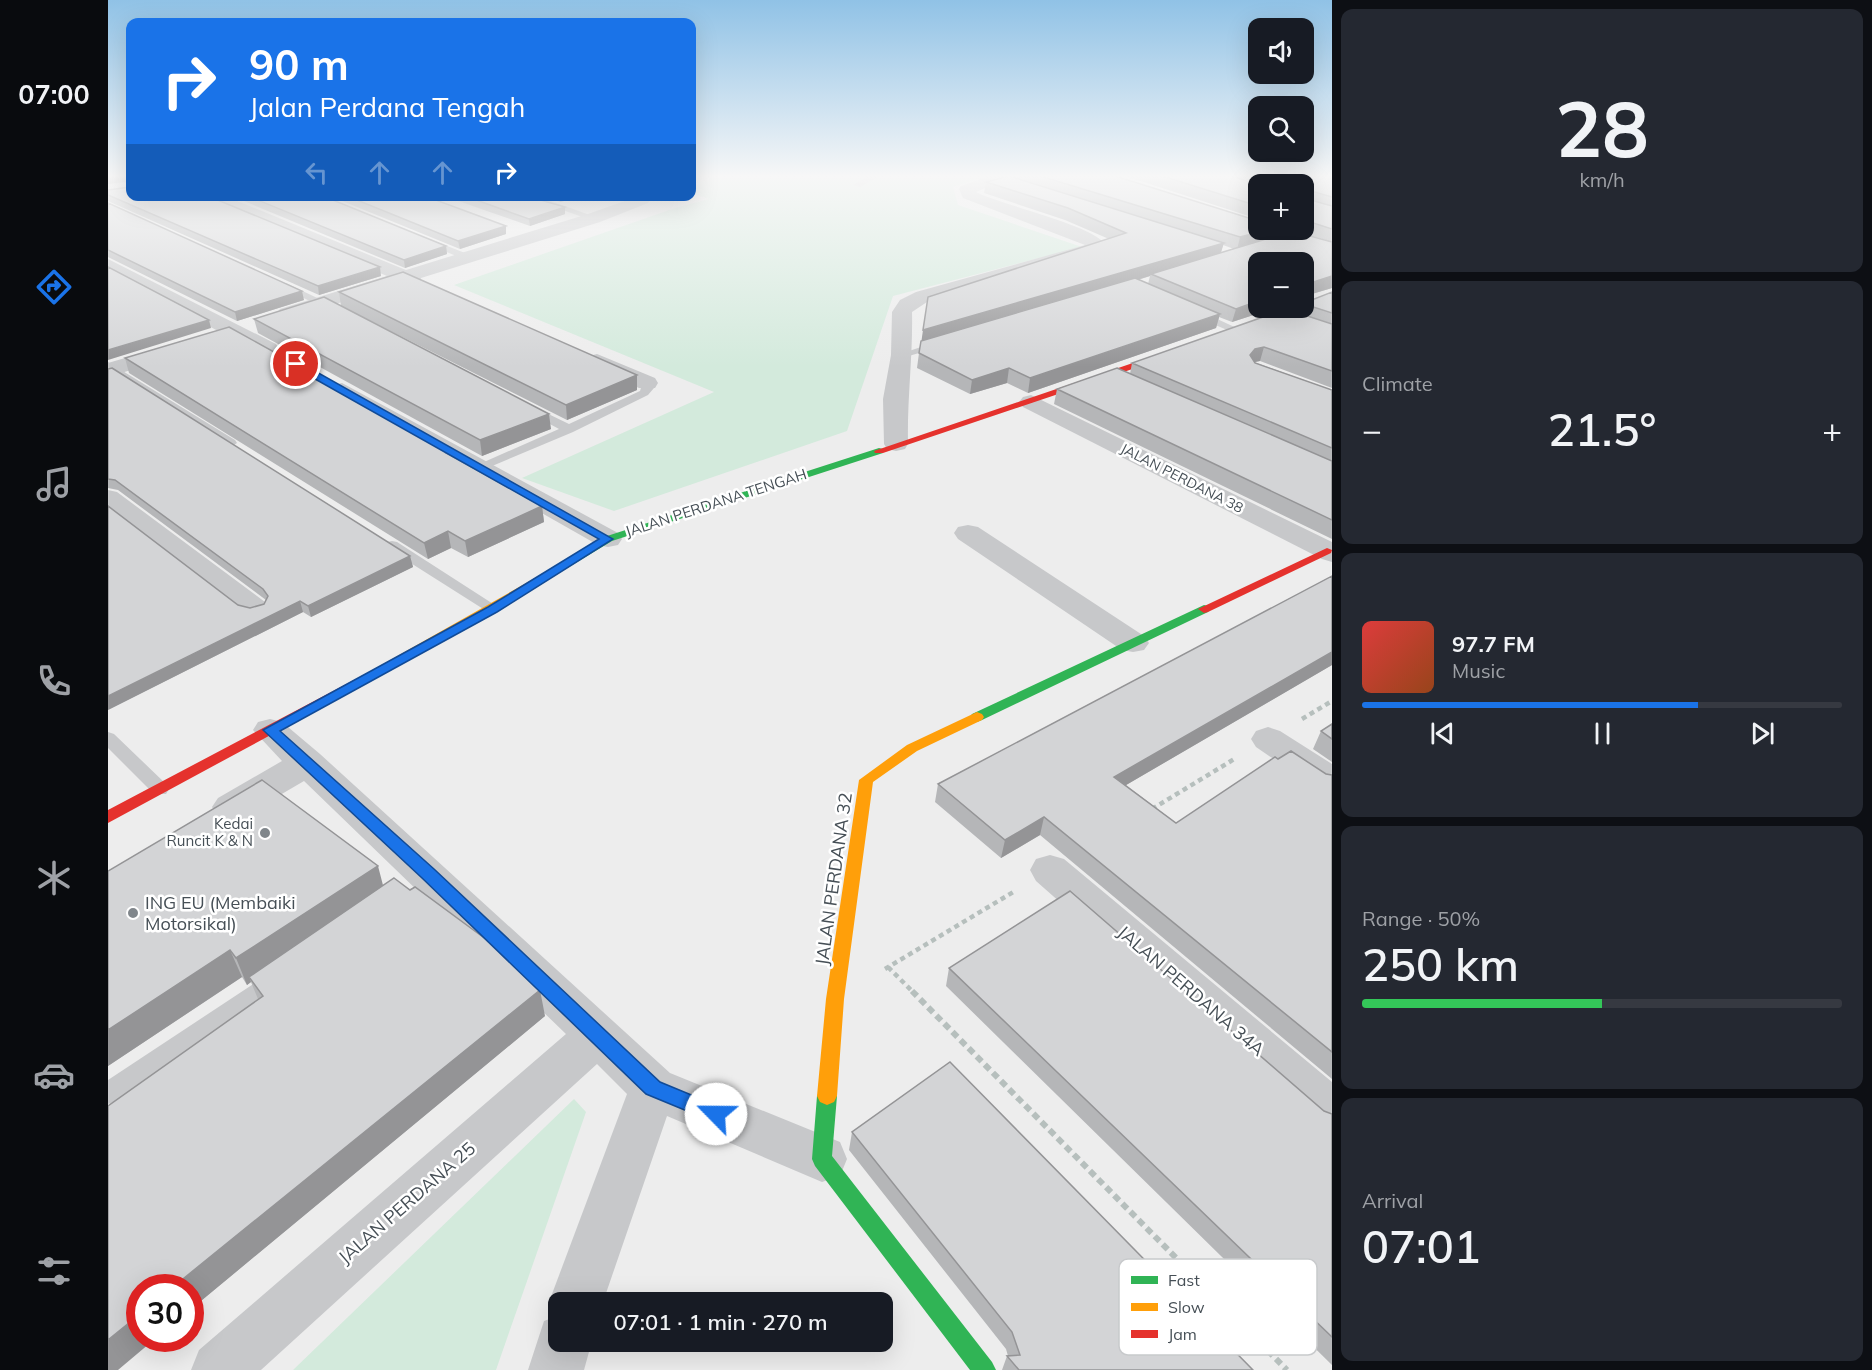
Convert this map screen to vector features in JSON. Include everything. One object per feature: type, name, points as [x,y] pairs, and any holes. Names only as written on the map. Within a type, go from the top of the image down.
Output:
[{"type":"street","points":[[314,239],[436,290]]},
{"type":"street","points":[[110,368],[526,239]]},
{"type":"street","points":[[896,444],[895,399],[902,355],[902,312],[907,304],[923,296],[1093,248],[1095,243],[1087,239]]},
{"type":"street","points":[[1306,240],[1332,249]]},
{"type":"street","points":[[108,264],[252,324],[285,358]]},
{"type":"street","points":[[1216,337],[1268,318]]},
{"type":"street","name":"JALAN PERDANA TENGAH","points":[[108,817],[493,609],[608,539],[896,444],[1117,377],[1184,349]]},
{"type":"street","points":[[584,355],[647,383]]},
{"type":"street","points":[[326,381],[608,539]]},
{"type":"street","name":"JALAN PERDANA 38","points":[[1031,402],[1330,552]]},
{"type":"street","points":[[108,498],[254,608]]},
{"type":"street","points":[[968,533],[1133,642]]},
{"type":"street","name":"JALAN PERDANA 32","points":[[822,1159],[836,999],[866,780],[912,748],[1133,642],[1330,552]]},
{"type":"street","points":[[270,730],[307,763],[419,880],[653,1088],[822,1159],[984,1370]]},
{"type":"street","points":[[1268,740],[1332,781]]},
{"type":"street","points":[[198,826],[307,763]]},
{"type":"street","name":"JALAN PERDANA 34A","points":[[1050,870],[1332,1112]]},
{"type":"street","name":"JALAN PERDANA 25","points":[[219,1370],[596,1036]]},
{"type":"street","points":[[580,1292],[653,1088]]},
{"type":"street","points":[[556,1370],[561,1352]]},
{"type":"lane","points":[[423,239],[467,257]]},
{"type":"lane","points":[[268,278],[342,313]]},
{"type":"lane","points":[[1185,308],[1236,330]]},
{"type":"lane","points":[[902,355],[946,342]]},
{"type":"lane","points":[[110,368],[243,451]]},
{"type":"lane","points":[[481,466],[569,429],[644,393],[648,388],[647,383]]},
{"type":"lane","points":[[517,403],[569,429]]},
{"type":"lane","points":[[383,540],[493,609]]},
{"type":"lane","points":[[108,738],[159,789]]},
{"type":"lane","points":[[108,1093],[292,967]]},
{"type":"path","points":[[1154,808],[1163,814]]},
{"type":"path","points":[[888,967],[1177,1259]]},
{"type":"path","points":[[1272,1355],[1287,1370]]},
{"type":"green space","points":[[586,239],[1058,239],[1082,247],[893,296],[847,431],[614,511],[522,478],[714,392],[454,285]]},
{"type":"green space","points":[[574,1099],[586,1112],[496,1370],[293,1370]]},
{"type":"building","points":[[108,239],[187,239],[302,291],[235,312],[108,250]]},
{"type":"building","points":[[209,239],[312,239],[380,267],[318,286]]},
{"type":"building","points":[[353,239],[429,239],[446,246],[404,260]]},
{"type":"building","points":[[1108,239],[1211,239],[1224,243],[923,330],[928,297]]},
{"type":"building","points":[[1321,239],[1332,242],[1332,276],[1314,282],[1314,252],[1248,252],[1248,305],[1236,309],[1151,274],[1262,240]]},
{"type":"building","points":[[108,267],[209,320],[108,350]]},
{"type":"building","points":[[403,272],[637,375],[566,405],[339,292]]},
{"type":"building","points":[[1135,278],[1220,314],[1030,378],[1009,368],[972,380],[919,353],[921,341]]},
{"type":"building","points":[[1332,292],[1332,313],[1314,307],[1314,299]]},
{"type":"building","points":[[324,297],[549,414],[480,440],[254,319]]},
{"type":"building","points":[[1260,318],[1314,318],[1332,324],[1332,371],[1264,347],[1255,349],[1250,355],[1255,363],[1332,390],[1332,448],[1132,363]]},
{"type":"building","points":[[229,327],[452,451],[446,453],[542,506],[465,541],[448,531],[424,543],[125,358]]},
{"type":"building","points":[[112,368],[410,556],[308,606],[300,601],[108,696],[108,506],[238,605],[250,608],[264,604],[268,596],[263,589],[115,480],[108,479],[108,369]]},
{"type":"building","points":[[1117,368],[1332,461],[1332,520],[1057,389]]},
{"type":"building","points":[[1332,576],[1332,652],[1114,777],[1176,823],[1275,757],[1278,759],[1291,751],[1326,774],[1332,775],[1332,1052],[1044,817],[1005,840],[938,784]]},
{"type":"building","points":[[1332,724],[1332,739],[1321,731]]},
{"type":"building","points":[[262,780],[378,866],[236,958],[230,950],[108,1030],[108,871]]},
{"type":"building","points":[[394,878],[410,890],[415,887],[491,943],[540,990],[189,1274],[126,1274],[126,1325],[108,1340],[108,1106],[263,996],[249,977]]},
{"type":"building","points":[[1070,891],[1324,1111],[1332,1114],[1332,1337],[1317,1323],[1317,1259],[1251,1259],[949,968]]},
{"type":"building","points":[[950,1062],[1144,1259],[1119,1259],[1119,1355],[1238,1355],[1253,1370],[1019,1370],[1007,1356],[1020,1355],[1012,1332],[852,1132]]},
{"type":"traffic: fast","points":[[565,565],[608,539],[879,451]]},
{"type":"traffic: fast","points":[[977,717],[1204,609]]},
{"type":"traffic: fast","points":[[827,1096],[822,1159],[984,1370]]},
{"type":"traffic: slow","points":[[369,676],[493,609],[565,565]]},
{"type":"traffic: slow","points":[[827,1096],[835,999],[866,780],[912,748],[977,717]]},
{"type":"traffic: jam","points":[[1248,326],[1270,318]]},
{"type":"traffic: jam","points":[[879,451],[1174,352]]},
{"type":"traffic: jam","points":[[1204,609],[1327,551]]},
{"type":"traffic: jam","points":[[108,817],[369,676]]},
{"type":"place","name":"Kedai Runcit K & N","points":[[265,833]]},
{"type":"place","name":"ING EU (Membaiki Motorsikal)","points":[[133,913]]},
{"type":"route","points":[[296,364],[608,539],[493,609],[270,730],[428,873],[653,1088],[716,1114]]}]
